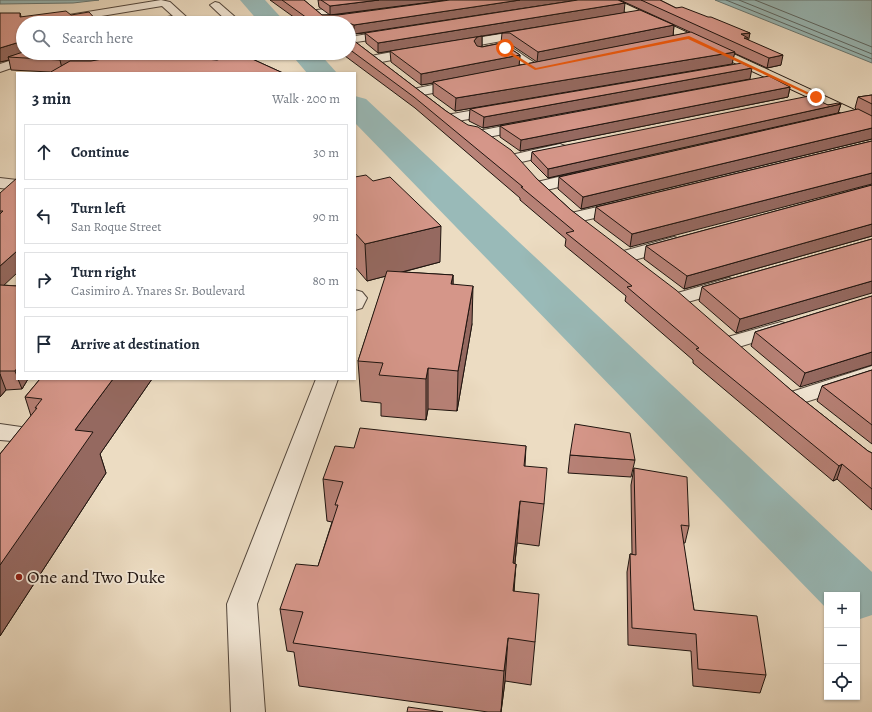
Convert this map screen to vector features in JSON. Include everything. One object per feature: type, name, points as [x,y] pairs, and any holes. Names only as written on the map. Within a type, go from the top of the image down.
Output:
[{"type":"main road","points":[[605,3],[624,13],[640,15],[872,123]]},
{"type":"street","points":[[312,7],[338,0]]},
{"type":"street","points":[[81,16],[162,3],[166,4],[180,16]]},
{"type":"street","points":[[312,7],[418,4]]},
{"type":"street","points":[[356,17],[418,4]]},
{"type":"street","points":[[215,5],[228,16]]},
{"type":"street","points":[[312,7],[322,16]]},
{"type":"street","points":[[356,34],[388,24]]},
{"type":"street","points":[[376,59],[541,26]]},
{"type":"street","points":[[356,36],[406,32]]},
{"type":"street","points":[[666,42],[689,38]]},
{"type":"street","points":[[356,42],[388,68],[425,62]]},
{"type":"street","points":[[366,51],[439,46],[505,48],[510,53],[535,69]]},
{"type":"street","points":[[0,69],[17,60]]},
{"type":"street","points":[[126,63],[142,60]]},
{"type":"street","points":[[520,72],[549,66]]},
{"type":"street","points":[[726,70],[750,66]]},
{"type":"street","points":[[0,69],[30,72]]},
{"type":"street","points":[[755,84],[778,79]]},
{"type":"street","points":[[474,81],[412,87],[452,118],[474,132],[483,134],[517,158],[543,186],[596,232]]},
{"type":"street","points":[[793,102],[816,97]]},
{"type":"street","points":[[452,118],[514,107]]},
{"type":"street","points":[[830,120],[854,115]]},
{"type":"street","points":[[483,134],[545,122]]},
{"type":"street","points":[[517,158],[571,147]]},
{"type":"street","points":[[543,186],[605,172]]},
{"type":"street","points":[[568,208],[640,202]]},
{"type":"street","points":[[645,270],[621,251],[688,240]]},
{"type":"street","points":[[698,313],[675,293],[750,278]]},
{"type":"street","points":[[750,358],[727,338],[798,323]]},
{"type":"street","points":[[814,412],[791,393],[872,373]]},
{"type":"street","points":[[248,712],[242,604],[327,380]]},
{"type":"water","points":[[0,0],[99,0],[73,3],[0,4]]},
{"type":"water","points":[[715,0],[872,0],[872,63]]},
{"type":"building","points":[[282,0],[304,0],[322,15],[338,15],[450,0],[520,0],[356,25],[356,16],[304,16]]},
{"type":"building","points":[[321,0],[379,0],[330,6]]},
{"type":"building","points":[[578,0],[618,0],[625,3],[378,43],[365,33]]},
{"type":"building","points":[[641,0],[660,0],[676,8],[682,7],[711,17],[750,33],[741,34],[748,38],[744,38],[783,55],[769,58]]},
{"type":"building","points":[[640,10],[674,25],[538,52],[510,33],[502,33]]},
{"type":"building","points":[[66,11],[71,15],[89,12],[93,16],[28,16]]},
{"type":"building","points":[[0,13],[20,13],[20,16],[16,16],[16,43],[0,48]]},
{"type":"building","points":[[691,32],[735,52],[456,98],[433,82]]},
{"type":"building","points":[[482,36],[477,37],[474,41],[477,46],[482,47],[502,43],[520,55],[421,74],[390,51]]},
{"type":"building","points":[[356,42],[446,111],[468,125],[478,127],[511,150],[537,179],[571,210],[676,290],[791,390],[872,453],[872,489],[842,464],[839,466],[696,349],[699,348],[627,287],[632,286],[566,233],[574,231],[414,97],[356,54]]},
{"type":"building","points":[[16,54],[16,57],[8,57]]},
{"type":"building","points":[[254,60],[281,72],[51,72],[70,61]]},
{"type":"building","points":[[742,63],[752,68],[484,117],[470,109]]},
{"type":"building","points":[[769,76],[790,87],[521,140],[500,126]]},
{"type":"building","points":[[872,95],[872,104],[858,97]]},
{"type":"building","points":[[809,96],[828,105],[838,103],[841,104],[548,169],[532,152]]},
{"type":"building","points":[[858,109],[872,116],[872,128],[583,197],[559,177]]},
{"type":"building","points":[[872,141],[872,173],[632,234],[596,207]]},
{"type":"building","points":[[366,175],[373,181],[390,177],[441,226],[365,244],[356,234],[356,177]]},
{"type":"building","points":[[16,179],[16,252],[0,266],[0,214],[3,211],[0,211],[0,193]]},
{"type":"building","points":[[872,185],[872,224],[687,276],[646,246]]},
{"type":"building","points":[[872,239],[872,281],[740,319],[702,287]]},
{"type":"building","points":[[387,271],[453,275],[451,284],[473,286],[458,371],[428,368],[426,379],[379,375],[383,363],[358,361]]},
{"type":"building","points":[[0,285],[16,286],[16,370],[15,371],[0,371]]},
{"type":"building","points":[[872,296],[872,352],[805,373],[755,332]]},
{"type":"building","points":[[872,370],[872,425],[822,386]]},
{"type":"building","points":[[39,380],[112,380],[75,430],[93,432],[0,565],[0,454],[37,408],[35,408],[42,399],[25,397]]},
{"type":"building","points":[[575,424],[630,433],[635,460],[570,455]]},
{"type":"building","points":[[360,428],[526,446],[524,466],[547,468],[544,504],[520,501],[513,563],[516,564],[513,591],[539,594],[535,642],[508,638],[504,671],[293,643],[303,612],[280,609],[296,564],[318,566],[338,505],[335,505],[343,482],[323,479],[335,446],[354,448]]},
{"type":"building","points":[[634,468],[687,477],[689,526],[681,525],[694,610],[757,616],[766,675],[698,669],[696,634],[632,628],[630,554],[636,555]]},
{"type":"building","points":[[408,707],[443,712],[407,712]]},
{"type":"waterway","points":[[252,0],[267,16]]},
{"type":"waterway","points":[[311,60],[322,72]]},
{"type":"waterway","points":[[356,106],[851,592]]},
{"type":"place","name":"One and Two Duke","points":[[19,577]]},
{"type":"route","points":[[505,48],[510,53],[535,69],[689,38],[816,97]]}]
